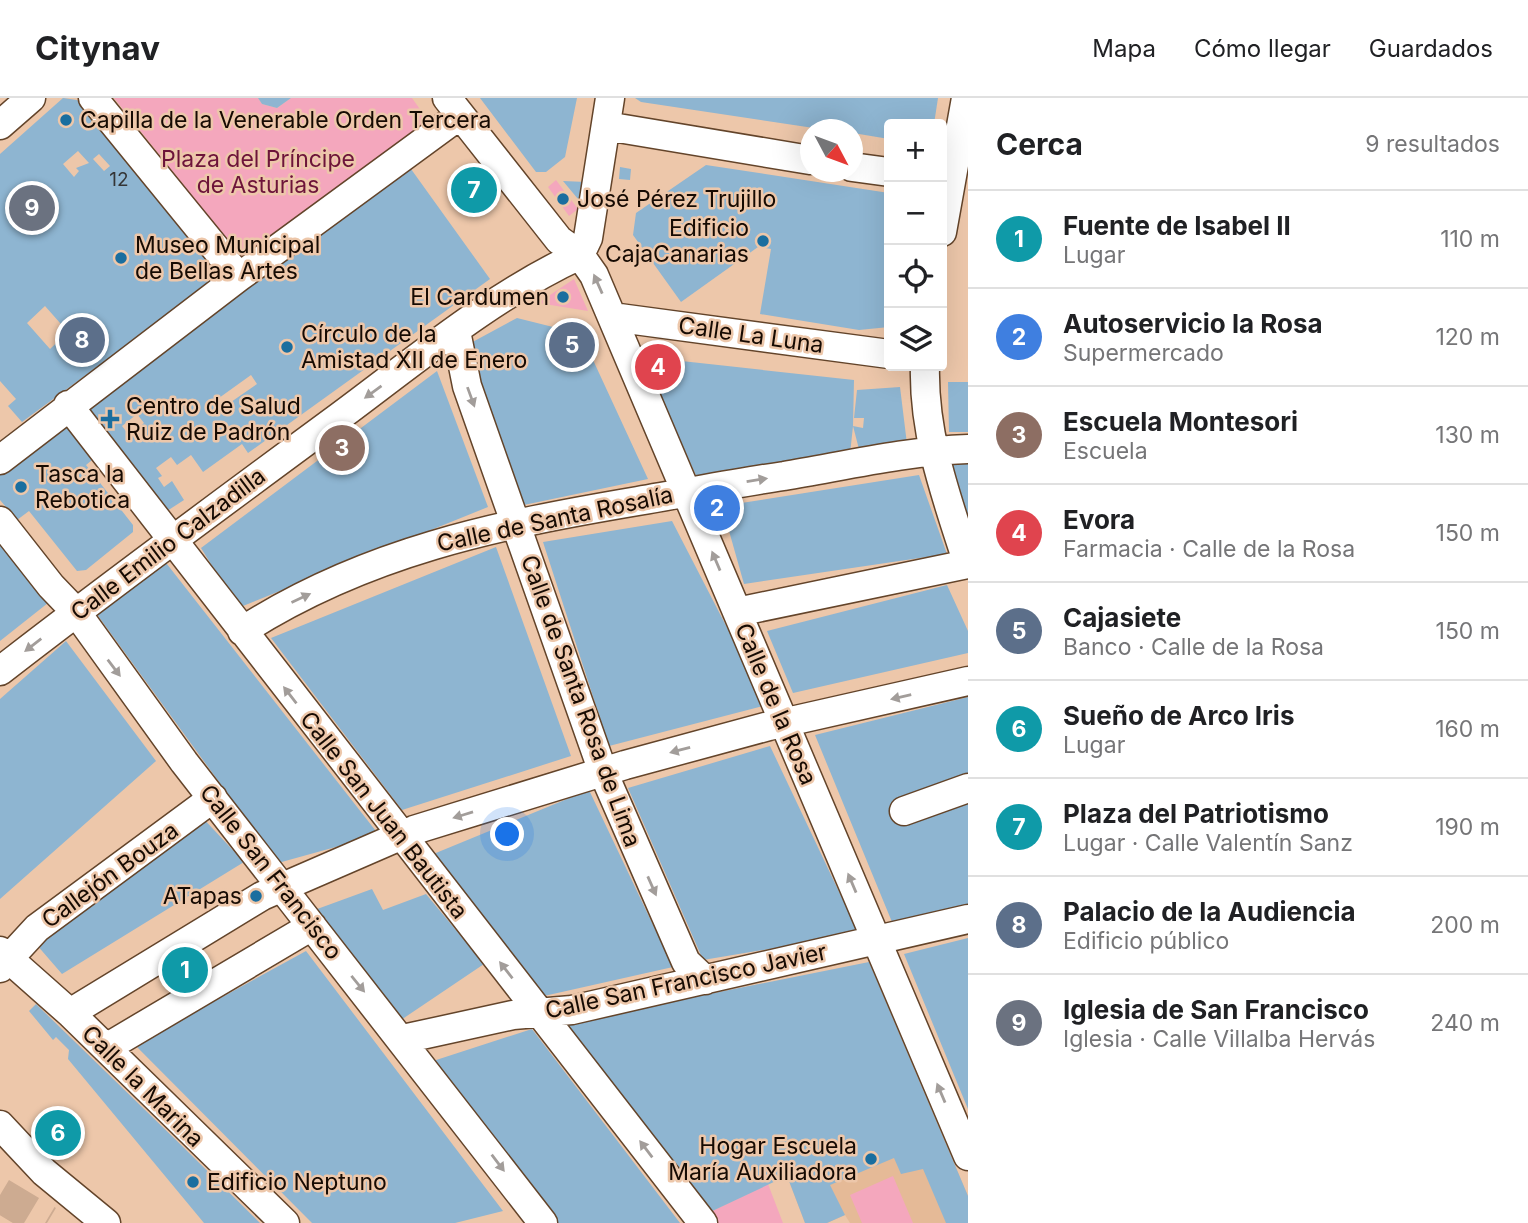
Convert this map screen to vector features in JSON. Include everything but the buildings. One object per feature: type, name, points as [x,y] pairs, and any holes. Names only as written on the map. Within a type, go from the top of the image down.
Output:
[{"type":"street","points":[[0,125],[31,98]]},
{"type":"street","points":[[93,98],[239,277]]},
{"type":"street","points":[[947,178],[961,129],[966,98]]},
{"type":"street","points":[[0,460],[68,405],[239,277],[454,106]]},
{"type":"street","name":"Calle de la Rosa","points":[[454,106],[559,240],[580,255],[594,275],[965,1143]]},
{"type":"street","points":[[580,255],[588,238],[608,112],[800,158]]},
{"type":"street","points":[[863,168],[884,171]]},
{"type":"street","name":"Calle Emilio Calzadilla","points":[[0,671],[171,539],[456,331],[541,273],[580,255]]},
{"type":"street","name":"Calle La Luna","points":[[612,317],[884,353]]},
{"type":"street","name":"Calle de Santa Rosa de Lima","points":[[456,331],[467,386],[603,772],[686,961],[705,980]]},
{"type":"street","points":[[737,612],[968,564],[933,453],[927,418],[925,371]]},
{"type":"street","name":"Calle San Juan Bautista","points":[[68,405],[702,1223]]},
{"type":"street","name":"Calle de Santa Rosalía","points":[[242,631],[296,600],[441,541],[516,523],[686,492],[968,449]]},
{"type":"street","name":"Calle San Francisco","points":[[0,521],[51,586],[76,612],[214,798],[543,1223]]},
{"type":"street","points":[[70,1013],[262,896],[401,835],[603,772],[784,722],[968,681]]},
{"type":"street","points":[[904,811],[968,788]]},
{"type":"street","name":"Callejón Bouza","points":[[3,958],[37,928],[214,798]]},
{"type":"street","name":"Calle San Francisco Javier","points":[[403,1039],[513,1015],[572,1010],[968,919]]},
{"type":"street","points":[[106,1048],[312,926]]},
{"type":"street","name":"Calle la Marina","points":[[3,958],[70,1013],[285,1223]]},
{"type":"street","points":[[0,1125],[44,1172],[106,1223]]},
{"type":"shaded area","name":"Hogar Escuela María Auxiliadora","points":[[922,1087],[968,1196],[968,1223],[850,1223],[845,1215],[827,1223],[805,1223],[789,1181],[797,1177],[784,1145]]},
{"type":"green space","name":"Plaza del Príncipe de Asturias","points":[[114,98],[258,98],[262,104],[277,108],[291,98],[412,98],[429,122],[246,263]]},
{"type":"green space","points":[[556,180],[578,209],[569,216],[548,187]]},
{"type":"green space","points":[[574,279],[588,311],[538,303]]},
{"type":"green space","points":[[893,1176],[913,1223],[862,1223],[850,1195]]},
{"type":"green space","points":[[768,1184],[783,1223],[712,1223],[706,1214]]},
{"type":"tunnel","points":[[0,1195],[47,1223]]},
{"type":"place","name":"Capilla de la Venerable Orden Tercera","points":[[66,120]]},
{"type":"place","name":"Plaza del Patriotismo","points":[[474,190]]},
{"type":"place","name":"José Pérez Trujillo","points":[[563,199]]},
{"type":"place","name":"Iglesia de San Francisco","points":[[32,208]]},
{"type":"place","name":"Edificio CajaCanarias","points":[[763,241]]},
{"type":"place","name":"Museo Municipal de Bellas Artes","points":[[121,258]]},
{"type":"place","name":"El Cardumen","points":[[563,297]]},
{"type":"place","name":"Palacio de la Audiencia","points":[[82,340]]},
{"type":"place","name":"Cajasiete","points":[[572,345]]},
{"type":"place","name":"Círculo de la Amistad XII de Enero","points":[[287,347]]},
{"type":"place","name":"Evora","points":[[658,367]]},
{"type":"place","name":"Centro de Salud Ruiz de Padrón","points":[[110,419]]},
{"type":"place","name":"Escuela Montesori","points":[[342,448]]},
{"type":"place","name":"Tasca la Rebotica","points":[[21,487]]},
{"type":"place","name":"Autoservicio la Rosa","points":[[717,508]]},
{"type":"place","name":"ATapas","points":[[256,896]]},
{"type":"place","name":"Fuente de Isabel II","points":[[185,970]]},
{"type":"place","name":"Sueño de Arco Iris","points":[[58,1133]]},
{"type":"place","name":"Hogar Escuela María Auxiliadora","points":[[871,1159]]},
{"type":"place","name":"Edificio Neptuno","points":[[193,1182]]}]
